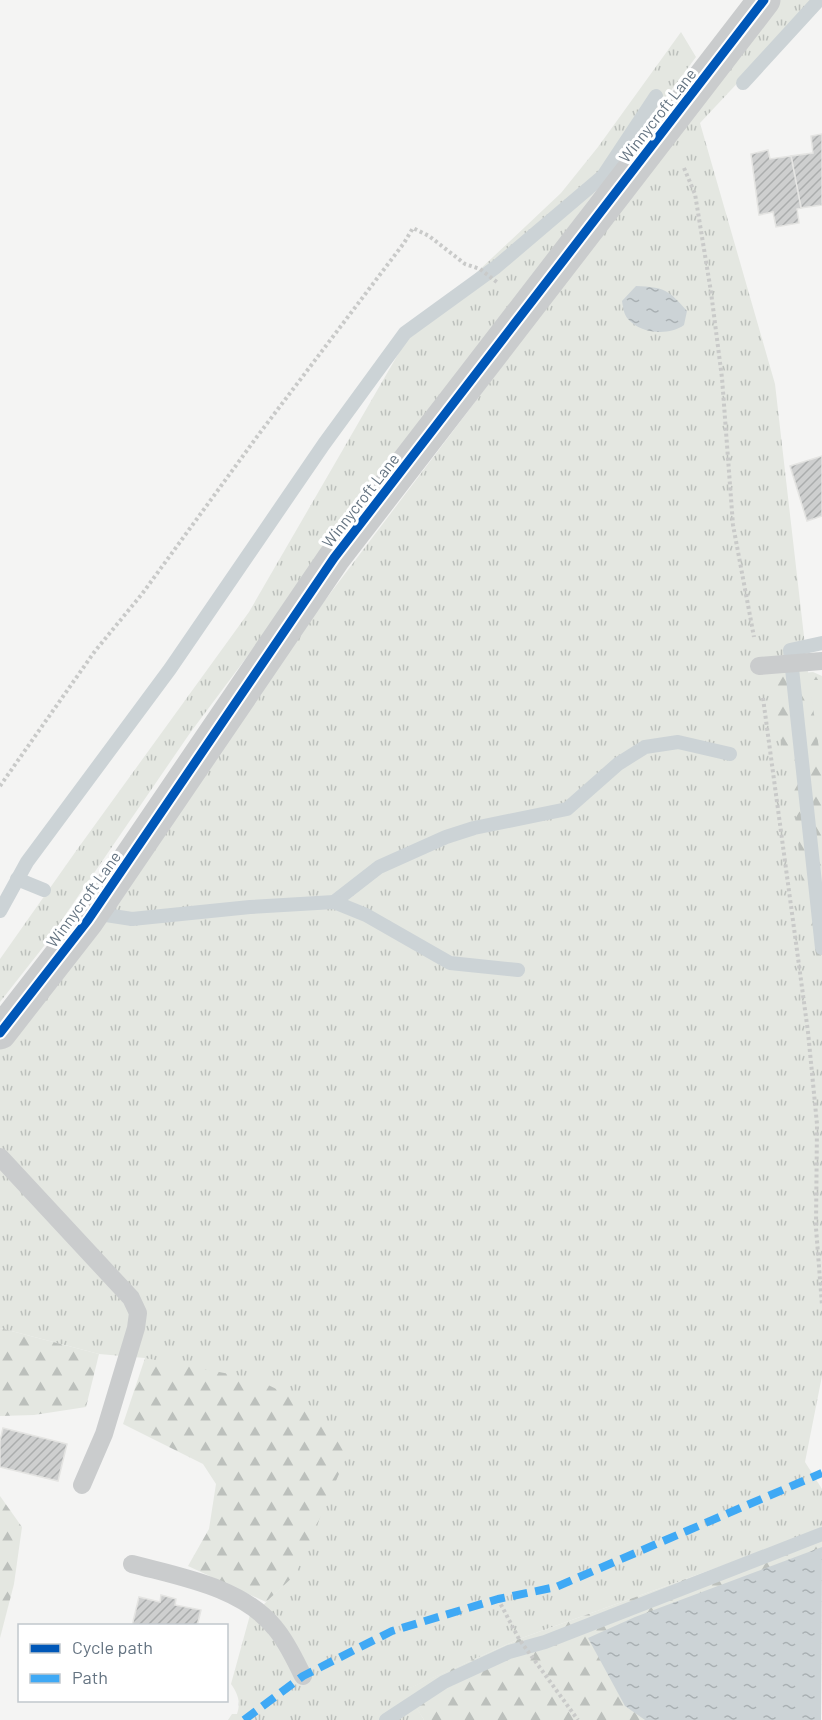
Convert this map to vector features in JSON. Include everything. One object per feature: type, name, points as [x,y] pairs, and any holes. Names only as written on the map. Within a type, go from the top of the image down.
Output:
[{"type":"street","name":"Winnycroft Lane","points":[[0,1033],[88,920],[334,558],[764,0]]},
{"type":"lane","points":[[759,666],[818,662]]},
{"type":"lane","points":[[0,1157],[131,1298],[138,1313],[136,1329],[104,1434],[82,1485]]},
{"type":"lane","points":[[132,1564],[192,1580],[227,1593],[258,1610],[275,1628],[303,1676]]},
{"type":"path","points":[[664,130],[671,138],[695,194],[704,241],[722,378],[733,525],[759,666],[809,1043],[816,1124],[816,1228],[822,1305]]},
{"type":"path","points":[[0,786],[95,651],[142,594],[413,228],[429,236],[465,264],[480,269],[494,280]]},
{"type":"path","points":[[498,1599],[519,1639],[578,1720]]},
{"type":"green space","points":[[779,0],[822,0],[822,4],[760,59],[700,123],[775,384],[809,680],[822,859],[822,1376],[805,1462],[822,1489],[822,1530],[519,1639],[406,1690],[424,1720],[228,1720],[232,1714],[237,1714],[239,1706],[231,1684],[250,1615],[295,1574],[145,1358],[99,1354],[0,1328],[0,1045],[304,628]]},
{"type":"green space","points":[[681,32],[696,57],[190,733],[44,946],[0,1002],[0,959],[249,612],[408,337],[561,193],[598,147]]},
{"type":"green space","points":[[813,672],[822,676],[822,980],[803,896],[795,807],[770,686],[776,676]]},
{"type":"green space","points":[[809,680],[822,680],[822,769]]},
{"type":"green space","points":[[0,1328],[99,1354],[86,1407],[34,1415],[0,1416]]},
{"type":"green space","points":[[145,1358],[256,1379],[319,1410],[349,1451],[295,1575],[266,1602],[188,1566],[209,1529],[216,1484],[203,1464],[123,1424]]},
{"type":"green space","points":[[0,1496],[22,1527],[14,1584],[0,1638]]},
{"type":"green space","points":[[822,1530],[821,1720],[424,1720],[405,1690],[519,1639]]},
{"type":"water","points":[[636,286],[660,289],[675,298],[687,311],[684,325],[671,331],[655,332],[634,324],[628,319],[622,301]]},
{"type":"water","points":[[822,1547],[821,1720],[645,1720],[625,1706],[588,1638],[635,1617]]},
{"type":"building","points":[[822,134],[822,205],[801,208],[791,156],[813,153],[811,136]]},
{"type":"building","points":[[768,150],[770,159],[791,156],[801,208],[797,209],[799,223],[776,227],[773,212],[759,215],[751,154]]},
{"type":"building","points":[[822,456],[822,516],[807,521],[790,466]]},
{"type":"building","points":[[3,1428],[67,1444],[58,1481],[0,1467],[0,1441]]},
{"type":"building","points":[[161,1595],[176,1599],[175,1605],[201,1610],[198,1624],[132,1624],[139,1597],[160,1602]]},
{"type":"waterway","points":[[743,83],[819,0]]},
{"type":"waterway","points":[[0,911],[27,862],[170,669],[324,444],[405,333],[496,267],[603,176],[656,96]]},
{"type":"waterway","points":[[822,643],[790,650],[822,948]]},
{"type":"waterway","points":[[334,902],[379,867],[446,837],[474,828],[567,809],[618,764],[645,747],[678,742],[730,754]]},
{"type":"waterway","points":[[17,879],[44,890]]},
{"type":"waterway","points":[[106,915],[132,919],[250,907],[334,902],[366,915],[450,963],[518,970]]},
{"type":"waterway","points":[[386,1720],[444,1682],[509,1652],[545,1642],[822,1534]]},
{"type":"marked path","points":[[244,1720],[303,1676],[392,1631],[498,1599],[556,1587],[822,1473]]},
{"type":"cycle path","points":[[0,1033],[88,920],[334,558],[764,0]]}]
